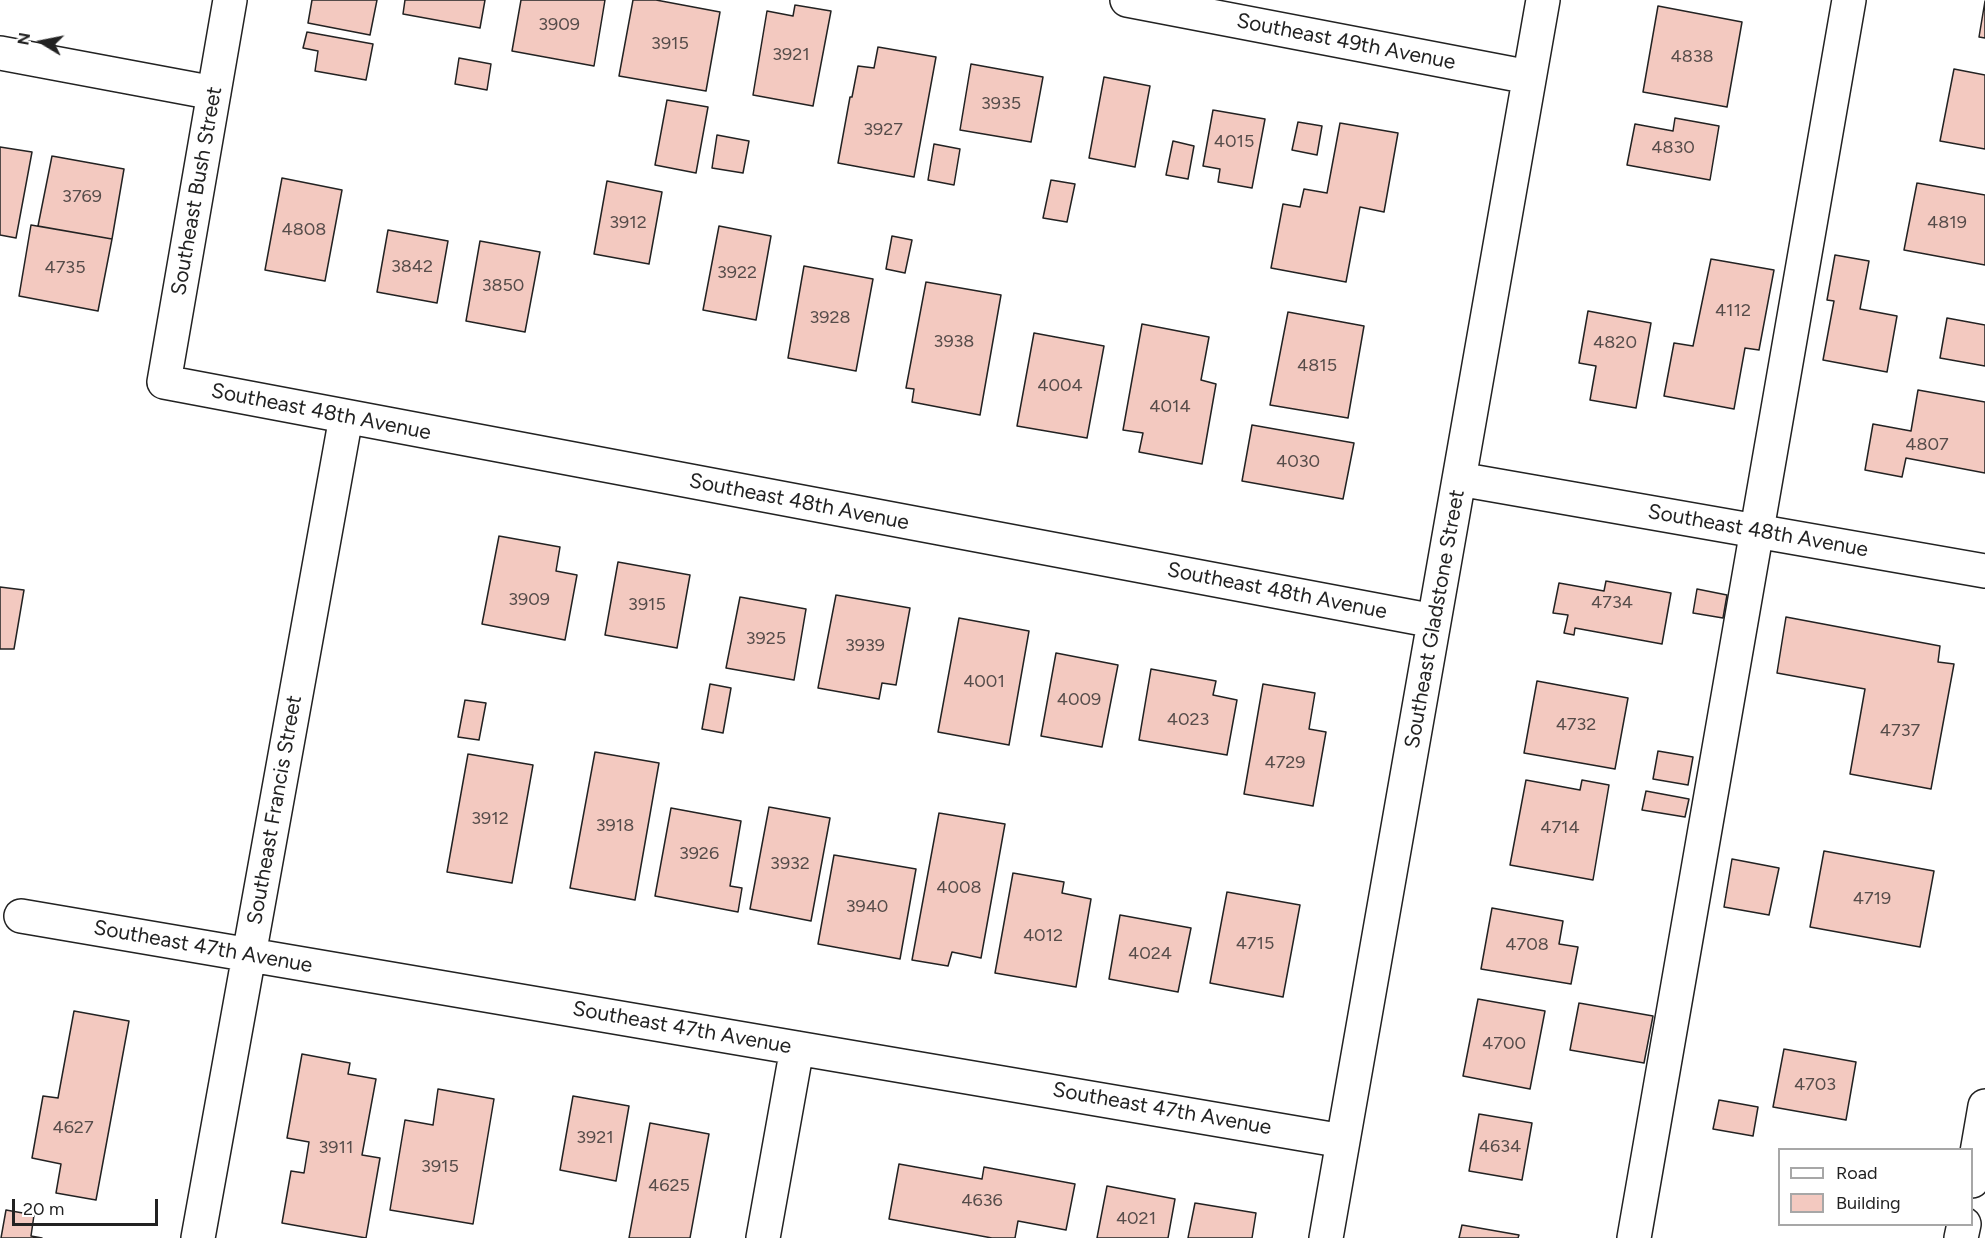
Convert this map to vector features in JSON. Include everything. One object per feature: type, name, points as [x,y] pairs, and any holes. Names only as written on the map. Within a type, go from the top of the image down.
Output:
[{"type":"street","name":"Southeast Bush Street","points":[[164,382],[230,0]]},
{"type":"street","name":"Southeast 49th Avenue","points":[[1127,0],[1529,77]]},
{"type":"street","name":"Southeast Gladstone Street","points":[[1326,1238],[1543,0]]},
{"type":"street","points":[[1634,1238],[1849,0]]},
{"type":"street","points":[[0,53],[214,93]]},
{"type":"street","name":"Southeast 48th Avenue","points":[[164,382],[1434,621]]},
{"type":"street","name":"Southeast Francis Street","points":[[198,1238],[346,417]]},
{"type":"street","name":"Southeast 48th Avenue","points":[[1459,479],[1985,571]]},
{"type":"street","name":"Southeast 47th Avenue","points":[[21,916],[1343,1141]]},
{"type":"street","points":[[763,1238],[797,1048]]},
{"type":"street","points":[[1973,1170],[1985,1106]]},
{"type":"building","points":[[312,0],[377,0],[370,35],[308,23]]},
{"type":"building","points":[[405,0],[485,0],[480,28],[403,14]]},
{"type":"building","points":[[521,0],[605,0],[594,66],[512,51]]},
{"type":"building","points":[[633,0],[656,0],[720,12],[706,91],[619,76]]},
{"type":"building","points":[[1985,1],[1985,38],[1979,37]]},
{"type":"building","points":[[795,5],[831,11],[813,106],[753,95],[767,11],[793,16]]},
{"type":"building","points":[[1658,6],[1742,22],[1727,107],[1643,92]]},
{"type":"building","points":[[307,32],[373,44],[366,80],[315,71],[318,51],[303,48]]},
{"type":"building","points":[[878,47],[936,57],[914,177],[838,163],[858,66],[874,68]]},
{"type":"building","points":[[459,58],[491,64],[487,90],[455,84]]},
{"type":"building","points":[[971,64],[1043,77],[1031,142],[960,130]]},
{"type":"building","points":[[1954,69],[1985,75],[1985,149],[1940,141]]},
{"type":"building","points":[[1104,77],[1150,86],[1135,167],[1089,158]]},
{"type":"building","points":[[667,100],[708,107],[696,173],[655,165]]},
{"type":"building","points":[[1213,110],[1265,119],[1252,188],[1218,182],[1220,169],[1203,166]]},
{"type":"building","points":[[1675,118],[1719,126],[1710,180],[1627,165],[1635,124],[1673,131]]},
{"type":"building","points":[[1298,122],[1322,126],[1317,155],[1292,150]]},
{"type":"building","points":[[1340,123],[1398,133],[1384,212],[1360,207],[1346,282],[1271,268],[1283,204],[1300,207],[1304,189],[1327,193]]},
{"type":"building","points":[[717,135],[749,141],[743,173],[712,168]]},
{"type":"building","points":[[1173,141],[1194,146],[1188,179],[1166,175]]},
{"type":"building","points":[[934,144],[960,149],[954,185],[928,180]]},
{"type":"building","points":[[0,147],[32,152],[16,238],[0,235]]},
{"type":"building","points":[[52,156],[124,169],[112,239],[38,226]]},
{"type":"building","points":[[282,178],[342,190],[325,281],[265,270]]},
{"type":"building","points":[[1051,180],[1075,184],[1067,222],[1043,218]]},
{"type":"building","points":[[607,181],[662,192],[649,264],[594,254]]},
{"type":"building","points":[[1917,183],[1985,195],[1985,265],[1904,250]]},
{"type":"building","points":[[31,225],[112,239],[98,311],[19,296]]},
{"type":"building","points":[[719,226],[771,236],[756,320],[703,310]]},
{"type":"building","points":[[388,230],[448,241],[437,303],[377,292]]},
{"type":"building","points":[[892,236],[912,240],[905,273],[886,269]]},
{"type":"building","points":[[480,241],[540,252],[525,332],[466,321]]},
{"type":"building","points":[[1835,255],[1869,261],[1860,309],[1897,316],[1887,372],[1823,360],[1834,301],[1827,300]]},
{"type":"building","points":[[1711,259],[1774,270],[1759,350],[1745,348],[1734,409],[1664,396],[1674,343],[1693,346]]},
{"type":"building","points":[[804,266],[873,279],[856,371],[788,358]]},
{"type":"building","points":[[926,282],[1001,295],[980,415],[912,402],[914,389],[906,388]]},
{"type":"building","points":[[1588,311],[1651,323],[1636,408],[1590,400],[1596,366],[1579,363]]},
{"type":"building","points":[[1288,312],[1364,326],[1348,418],[1270,405]]},
{"type":"building","points":[[1947,318],[1985,325],[1985,366],[1940,358]]},
{"type":"building","points":[[1142,324],[1209,337],[1201,380],[1216,384],[1202,464],[1139,452],[1143,433],[1123,430]]},
{"type":"building","points":[[1034,333],[1104,346],[1087,438],[1017,426]]},
{"type":"building","points":[[1918,390],[1985,402],[1985,473],[1906,458],[1902,477],[1865,470],[1873,424],[1911,431]]},
{"type":"building","points":[[1252,425],[1354,443],[1343,499],[1242,481]]},
{"type":"building","points":[[499,536],[560,547],[556,571],[577,575],[565,640],[482,624]]},
{"type":"building","points":[[618,562],[690,575],[677,648],[605,635]]},
{"type":"building","points":[[1606,581],[1671,593],[1662,644],[1575,628],[1574,635],[1564,633],[1568,615],[1553,613],[1559,583],[1604,591]]},
{"type":"building","points":[[0,587],[24,590],[14,649],[0,649]]},
{"type":"building","points":[[1697,589],[1727,595],[1723,618],[1693,613]]},
{"type":"building","points":[[836,595],[910,608],[896,685],[882,683],[879,699],[818,688]]},
{"type":"building","points":[[740,597],[806,609],[794,680],[726,668]]},
{"type":"building","points":[[1786,617],[1940,646],[1938,662],[1954,664],[1931,789],[1850,774],[1865,689],[1777,673]]},
{"type":"building","points":[[959,618],[1029,631],[1009,745],[938,732]]},
{"type":"building","points":[[1056,653],[1118,665],[1102,747],[1041,736]]},
{"type":"building","points":[[1151,669],[1216,681],[1213,695],[1237,700],[1227,755],[1139,740]]},
{"type":"building","points":[[1537,681],[1628,698],[1615,769],[1524,753]]},
{"type":"building","points":[[710,684],[731,688],[723,733],[702,729]]},
{"type":"building","points":[[1263,684],[1315,693],[1309,729],[1326,732],[1313,806],[1244,794]]},
{"type":"building","points":[[465,700],[486,703],[479,740],[458,737]]},
{"type":"building","points":[[1658,751],[1693,757],[1688,785],[1653,779]]},
{"type":"building","points":[[595,752],[659,763],[635,900],[570,888]]},
{"type":"building","points":[[468,754],[533,765],[512,883],[447,872]]},
{"type":"building","points":[[1526,780],[1580,790],[1582,780],[1609,785],[1593,880],[1510,865]]},
{"type":"building","points":[[1646,791],[1689,799],[1685,817],[1642,810]]},
{"type":"building","points":[[769,807],[830,818],[811,921],[750,909]]},
{"type":"building","points":[[671,808],[741,821],[730,886],[742,888],[738,912],[655,896]]},
{"type":"building","points":[[939,813],[1005,824],[981,958],[952,952],[948,966],[912,960]]},
{"type":"building","points":[[1824,851],[1934,871],[1920,947],[1810,927]]},
{"type":"building","points":[[834,855],[916,869],[900,959],[818,944]]},
{"type":"building","points":[[1732,859],[1779,868],[1769,915],[1724,907]]},
{"type":"building","points":[[1013,873],[1064,882],[1062,893],[1091,899],[1076,987],[995,973]]},
{"type":"building","points":[[1227,892],[1300,905],[1283,997],[1210,983]]},
{"type":"building","points":[[1492,908],[1563,921],[1559,944],[1578,947],[1571,984],[1481,969]]},
{"type":"building","points":[[1120,915],[1191,928],[1178,992],[1109,979]]},
{"type":"building","points":[[1478,999],[1545,1011],[1530,1089],[1463,1076]]},
{"type":"building","points":[[1579,1003],[1653,1016],[1644,1063],[1570,1050]]},
{"type":"building","points":[[74,1011],[129,1021],[96,1200],[56,1193],[61,1164],[32,1158],[43,1096],[58,1098]]},
{"type":"building","points":[[1784,1049],[1856,1062],[1846,1120],[1773,1107]]},
{"type":"building","points":[[302,1054],[350,1063],[348,1074],[376,1079],[362,1155],[380,1158],[366,1238],[282,1223],[291,1171],[304,1173],[309,1142],[287,1138]]},
{"type":"building","points":[[438,1089],[494,1099],[473,1224],[390,1210],[405,1120],[433,1125]]},
{"type":"building","points":[[573,1096],[629,1106],[616,1181],[560,1170]]},
{"type":"building","points":[[1719,1100],[1758,1107],[1753,1136],[1713,1129]]},
{"type":"building","points":[[1479,1114],[1532,1123],[1522,1180],[1469,1171]]},
{"type":"building","points":[[650,1123],[709,1134],[690,1238],[629,1238]]},
{"type":"building","points":[[899,1164],[982,1179],[984,1167],[1075,1184],[1066,1230],[1018,1221],[1015,1238],[992,1238],[889,1219]]},
{"type":"building","points":[[1107,1186],[1175,1199],[1168,1238],[1097,1238]]},
{"type":"building","points":[[1195,1203],[1256,1213],[1252,1238],[1188,1238]]},
{"type":"building","points":[[6,1210],[34,1215],[31,1236],[42,1238],[1,1238]]},
{"type":"building","points":[[1462,1225],[1519,1235],[1518,1238],[1459,1238]]}]
